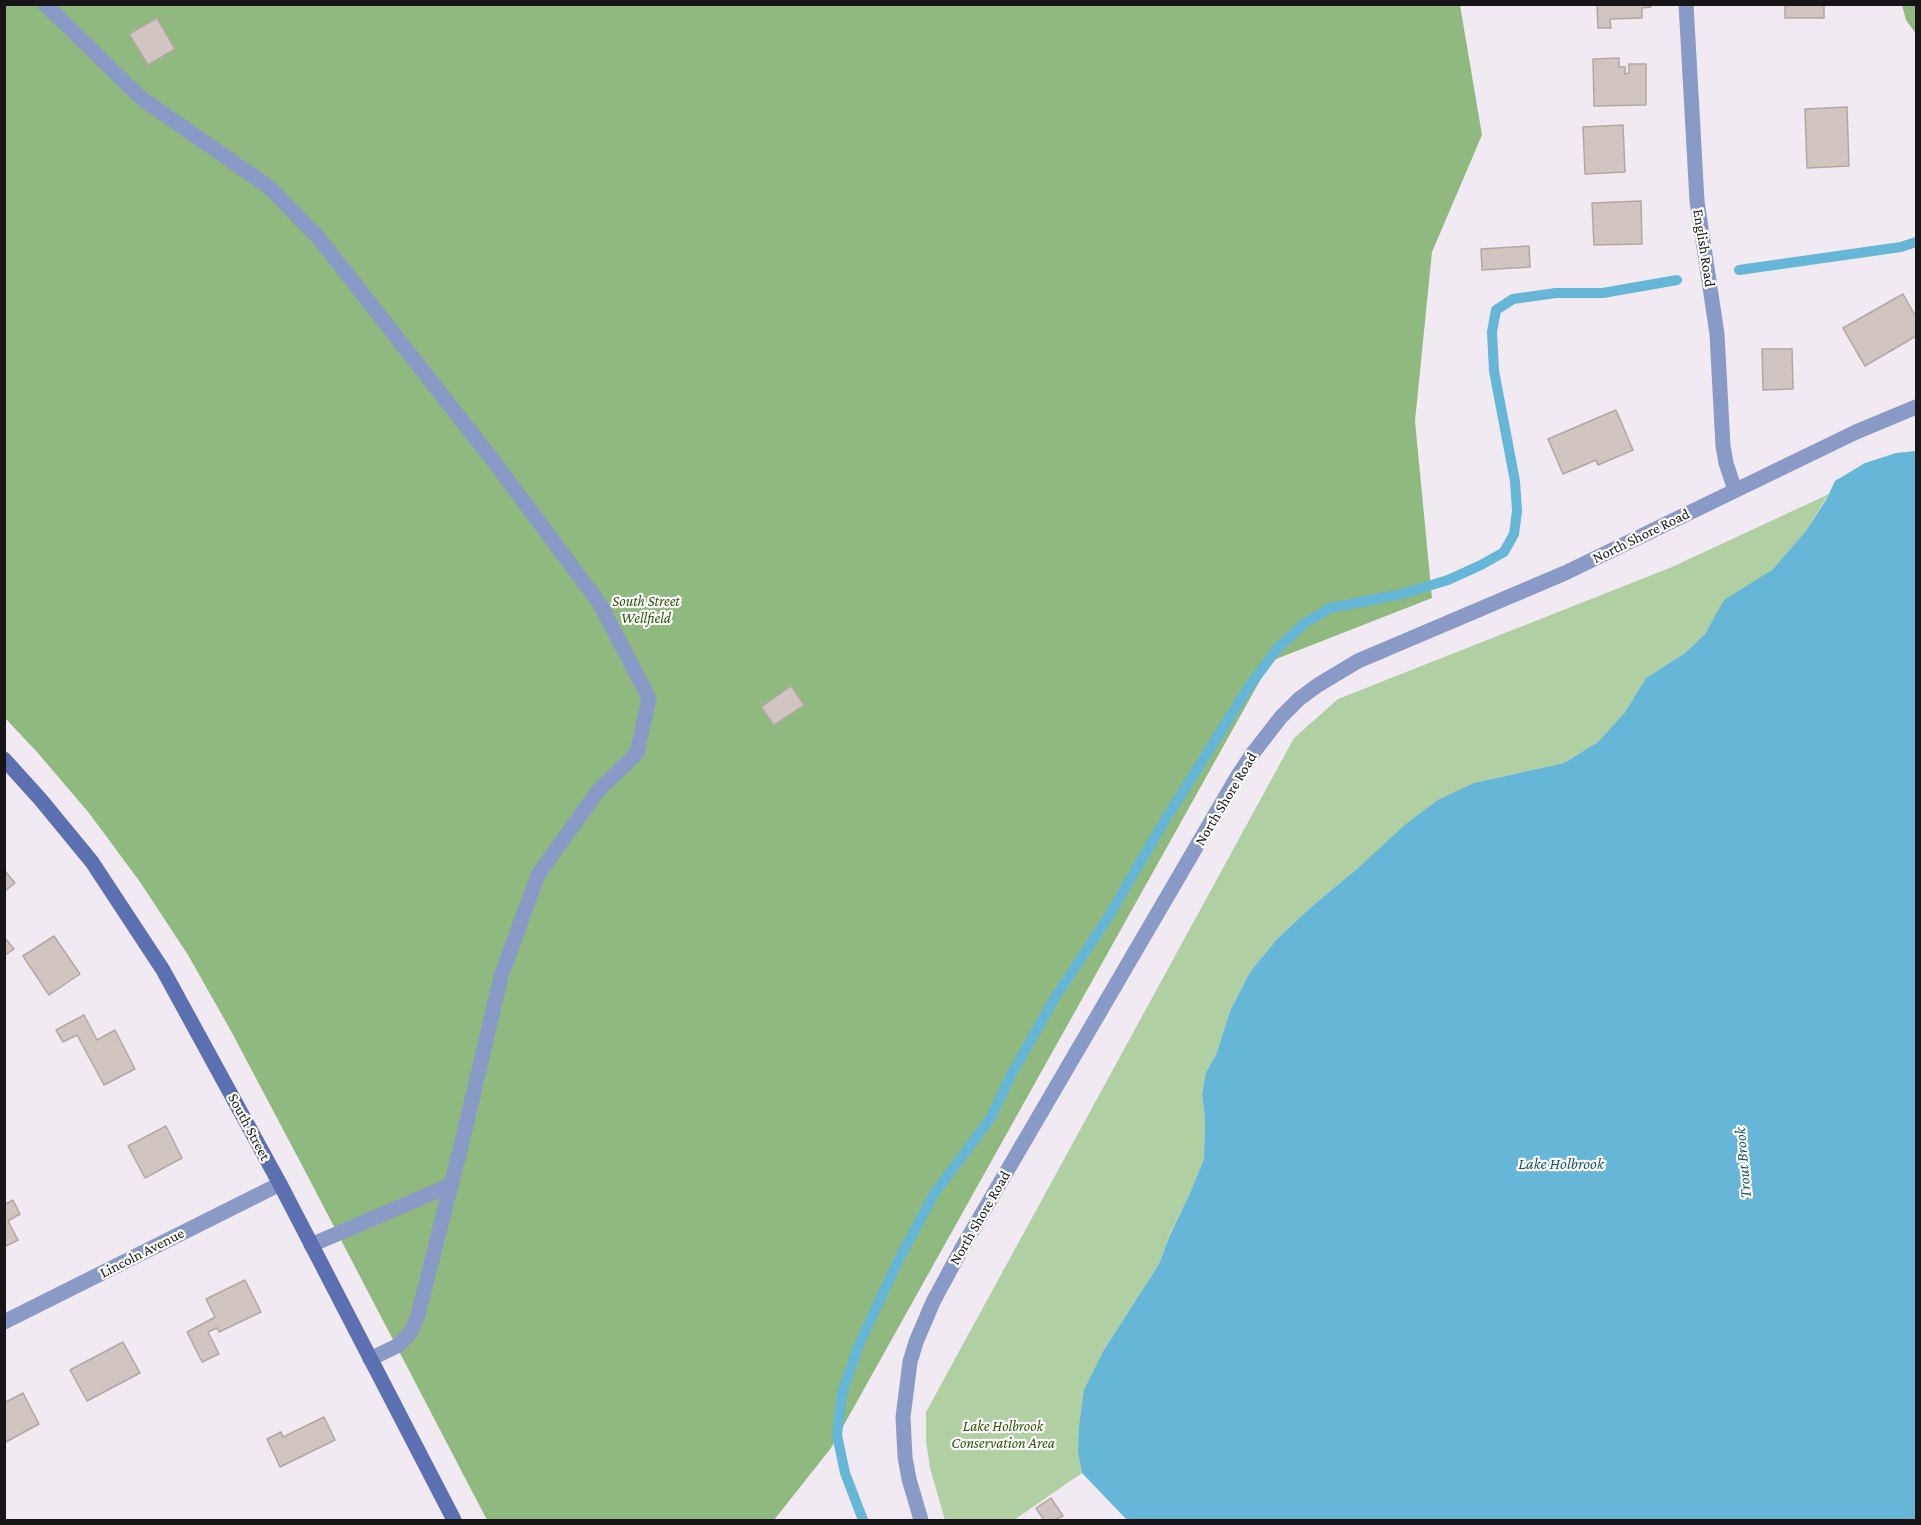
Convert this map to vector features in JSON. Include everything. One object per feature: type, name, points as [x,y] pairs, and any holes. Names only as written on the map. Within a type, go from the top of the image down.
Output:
[{"type":"main road","name":"South Street","points":[[4,759],[67,831],[142,936],[206,1045],[454,1521]]},
{"type":"street","points":[[45,4],[141,98],[269,187],[318,237],[492,459],[600,604],[649,698],[637,753],[597,792],[538,875],[501,976],[422,1303],[412,1330],[399,1345],[370,1359]]},
{"type":"street","name":"English Road","points":[[1686,4],[1697,201],[1717,334],[1726,463],[1736,490]]},
{"type":"street","name":"North Shore Road","points":[[921,1521],[905,1457],[903,1417],[910,1362],[924,1322],[962,1248],[1237,777],[1267,734],[1299,699],[1358,660],[1565,573],[1856,432],[1917,407]]},
{"type":"street","name":"Lincoln Avenue","points":[[4,1322],[280,1184]]},
{"type":"street","points":[[311,1245],[451,1185]]},
{"type":"green space","name":"South Street Wellfield","points":[[4,5],[1460,5],[1482,135],[1432,252],[1415,421],[1432,598],[1271,661],[831,1448],[774,1520],[487,1520],[231,1031],[188,955],[140,882],[89,813],[5,718]]},
{"type":"green space","points":[[1902,5],[1916,5],[1916,34],[1906,20]]},
{"type":"green space","name":"Lake Holbrook Conservation Area","points":[[1829,494],[1805,532],[1772,570],[1714,619],[1705,634],[1685,653],[1646,678],[1625,712],[1598,742],[1564,763],[1474,783],[1358,868],[1277,939],[1250,972],[1230,1011],[1216,1055],[1206,1072],[1202,1094],[1205,1118],[1204,1159],[1190,1193],[1169,1236],[1159,1264],[1105,1348],[1078,1454],[1082,1473],[1014,1520],[945,1520],[930,1468],[926,1441],[926,1412],[1294,738],[1338,699],[1672,567]]},
{"type":"water","name":"Lake Holbrook","points":[[1916,451],[1916,1520],[1127,1520],[1082,1473],[1078,1454],[1084,1390],[1105,1348],[1159,1264],[1204,1159],[1205,1118],[1202,1094],[1206,1072],[1216,1055],[1230,1011],[1250,972],[1277,939],[1310,908],[1406,824],[1438,800],[1474,783],[1564,763],[1598,742],[1625,712],[1646,678],[1685,653],[1705,634],[1724,600],[1772,570],[1805,532],[1826,500],[1835,481],[1865,463],[1896,453]]},
{"type":"building","points":[[1597,4],[1650,4],[1651,7],[1642,8],[1642,18],[1610,19],[1611,28],[1598,28]]},
{"type":"building","points":[[1785,4],[1824,4],[1824,18],[1785,18]]},
{"type":"building","points":[[157,18],[175,49],[148,65],[129,34]]},
{"type":"building","points":[[1619,58],[1619,67],[1625,67],[1625,74],[1629,73],[1629,64],[1646,64],[1646,105],[1594,106],[1593,59]]},
{"type":"building","points":[[1847,107],[1849,166],[1807,168],[1805,109]]},
{"type":"building","points":[[1623,125],[1625,172],[1585,174],[1583,127]]},
{"type":"building","points":[[1641,201],[1642,244],[1594,245],[1592,203]]},
{"type":"building","points":[[1529,246],[1530,267],[1482,270],[1481,249]]},
{"type":"building","points":[[1903,294],[1916,317],[1916,336],[1865,366],[1843,328]]},
{"type":"building","points":[[1762,349],[1792,349],[1793,389],[1763,390]]},
{"type":"building","points":[[1616,410],[1633,450],[1598,465],[1596,460],[1563,474],[1548,439]]},
{"type":"building","points":[[791,686],[804,705],[774,725],[761,707]]},
{"type":"building","points":[[4,870],[15,883],[4,892]]},
{"type":"building","points":[[54,936],[80,974],[49,995],[23,956]]},
{"type":"building","points":[[4,937],[14,949],[4,956]]},
{"type":"building","points":[[84,1015],[97,1040],[115,1030],[135,1069],[104,1085],[77,1035],[63,1042],[56,1030]]},
{"type":"building","points":[[166,1126],[182,1158],[145,1178],[128,1146]]},
{"type":"building","points":[[13,1200],[20,1214],[8,1221],[18,1240],[4,1247],[4,1205]]},
{"type":"building","points":[[245,1280],[261,1312],[219,1332],[217,1328],[208,1332],[219,1354],[202,1362],[187,1332],[215,1317],[206,1299]]},
{"type":"building","points":[[123,1342],[140,1373],[87,1401],[70,1370]]},
{"type":"building","points":[[23,1393],[39,1424],[4,1443],[4,1403]]},
{"type":"building","points":[[324,1417],[335,1440],[280,1467],[267,1439],[281,1432],[283,1437]]},
{"type":"building","points":[[1051,1498],[1063,1516],[1055,1520],[1044,1520],[1036,1508]]},
{"type":"waterway","points":[[1739,270],[1901,247],[1916,242]]},
{"type":"waterway","points":[[863,1520],[845,1473],[837,1435],[842,1393],[858,1347],[896,1265],[934,1194],[990,1119],[1011,1075],[1056,996],[1109,916],[1162,825],[1248,688],[1277,649],[1305,623],[1330,608],[1402,594],[1448,580],[1504,552],[1514,534],[1517,511],[1515,481],[1494,371],[1492,332],[1496,310],[1513,299],[1556,293],[1603,293],[1677,280]]},
{"type":"water label","name":"Trout Brook","points":[[1743,1163]]}]
